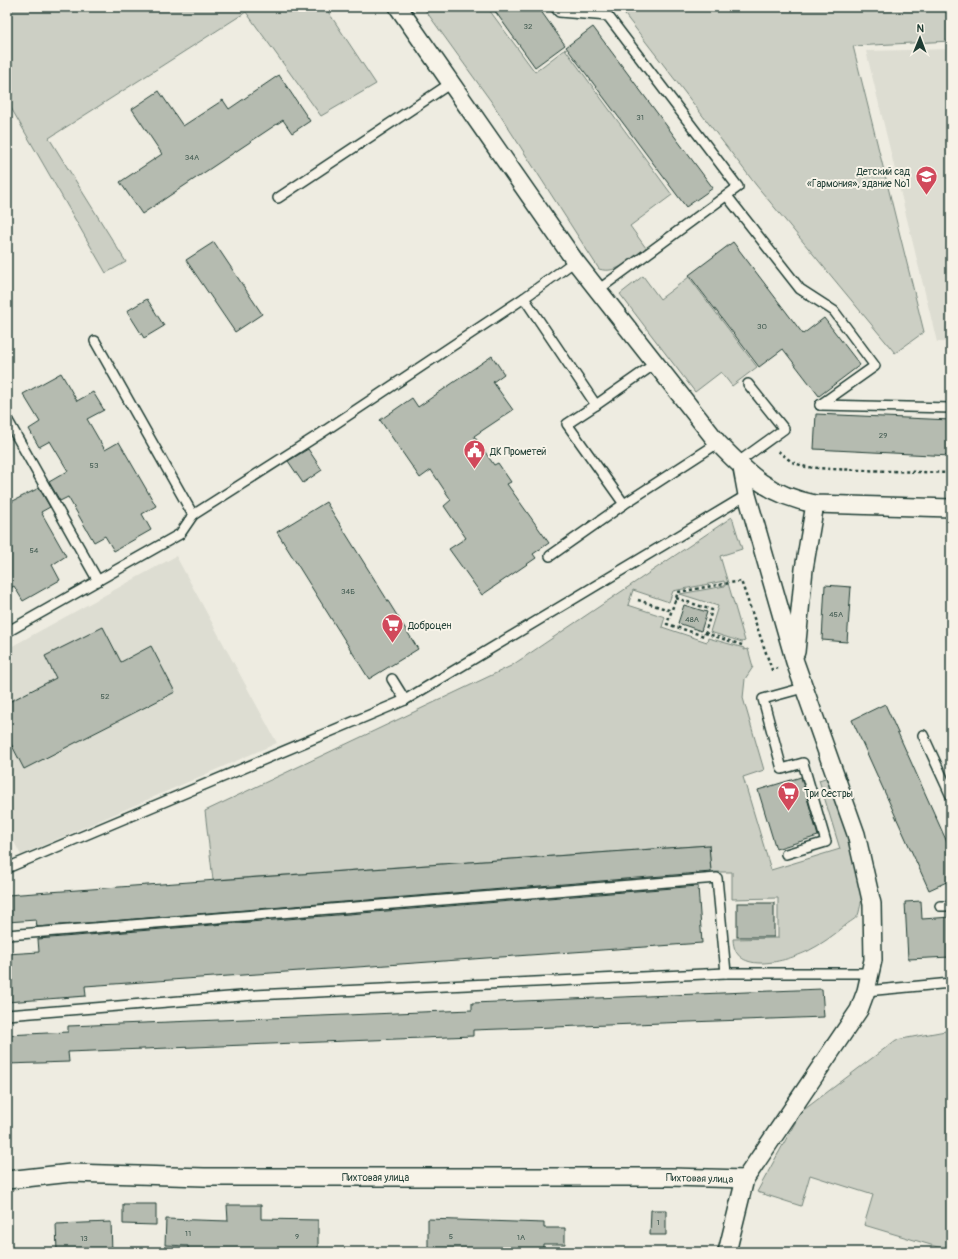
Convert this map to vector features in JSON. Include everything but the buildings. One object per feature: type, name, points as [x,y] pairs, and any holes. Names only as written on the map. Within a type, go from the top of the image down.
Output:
[{"type":"street","points":[[398,7],[575,261],[718,443],[740,465],[773,491],[793,500],[815,504],[951,508]]},
{"type":"street","points":[[727,1252],[745,1179],[859,1010],[866,991],[873,960],[872,904],[856,834],[803,688],[747,495],[740,465]]},
{"type":"street","points":[[795,662],[804,569],[815,504]]},
{"type":"street","name":"Пихтовая улица","points":[[7,1180],[70,1174],[204,1178],[670,1177],[745,1179]]},
{"type":"lane","points":[[555,7],[559,12],[608,16],[738,187],[598,290]]},
{"type":"lane","points":[[278,198],[451,83]]},
{"type":"lane","points":[[727,196],[800,289],[834,311],[875,366],[820,405],[951,408]]},
{"type":"lane","points":[[7,620],[9,630],[180,534],[193,515],[320,434],[524,298],[575,261]]},
{"type":"lane","points":[[524,298],[596,405]]},
{"type":"lane","points":[[95,341],[193,515]]},
{"type":"lane","points":[[624,504],[566,424],[656,363]]},
{"type":"lane","points":[[740,465],[768,440],[784,429],[748,384]]},
{"type":"lane","points":[[7,419],[98,581]]},
{"type":"lane","points":[[550,556],[624,504],[718,443]]},
{"type":"lane","points":[[7,868],[405,700],[747,495]]},
{"type":"lane","points":[[392,679],[405,700]]},
{"type":"lane","points":[[786,854],[826,842],[803,763],[782,769],[762,699],[803,688]]},
{"type":"lane","points":[[923,735],[951,796]]},
{"type":"lane","points":[[7,935],[718,878],[726,973]]},
{"type":"lane","points":[[940,906],[951,906]]},
{"type":"lane","points":[[7,1014],[254,995],[726,973],[869,973]]},
{"type":"lane","points":[[866,991],[951,983]]},
{"type":"path","points":[[768,440],[780,453],[792,462],[806,467],[951,472]]},
{"type":"path","points":[[676,598],[712,610],[704,636],[667,624],[678,592],[741,580],[772,670]]},
{"type":"path","points":[[638,600],[672,611]]},
{"type":"path","points":[[704,633],[742,645]]},
{"type":"shaded area","points":[[7,7],[325,7],[376,84],[321,116],[246,12],[49,138],[126,262],[106,273],[7,101]]},
{"type":"shaded area","points":[[423,7],[487,7],[535,72],[565,49],[672,195],[630,226],[646,248],[630,261],[618,268],[612,270],[599,269],[493,104]]},
{"type":"shaded area","points":[[619,7],[951,7],[951,41],[853,46],[924,332],[895,353],[756,185]]},
{"type":"shaded area","name":"Детский сад «Гармония», здание №1","points":[[951,49],[951,342],[937,342],[866,51]]},
{"type":"shaded area","points":[[643,276],[660,299],[689,277],[757,367],[732,386],[721,372],[695,392],[620,294]]},
{"type":"shaded area","points":[[732,517],[742,549],[720,556],[745,641],[742,642],[710,632],[718,606],[680,594],[725,586],[724,581],[673,591],[669,602],[633,590],[628,605],[665,617],[662,627],[707,642],[708,638],[744,648],[744,650],[748,649],[753,667],[745,679],[743,698],[764,770],[743,777],[771,870],[840,849],[819,780],[828,777],[855,859],[861,891],[861,904],[857,916],[828,939],[799,955],[775,962],[752,962],[742,958],[736,951],[733,939],[778,938],[778,898],[732,899],[732,872],[711,872],[709,845],[213,880],[205,811],[511,666]]},
{"type":"shaded area","points":[[176,556],[277,743],[21,855],[7,829],[7,649]]},
{"type":"shaded area","points":[[951,1030],[951,1251],[864,1225],[873,1195],[810,1175],[801,1206],[757,1192],[801,1112],[896,1040]]},
{"type":"place","name":"Детский сад «Гармония», здание №1","points":[[926,196]]},
{"type":"place","name":"ДК Прометей","points":[[474,470]]},
{"type":"place","name":"Доброцен","points":[[393,644]]},
{"type":"place","name":"Три Сестры","points":[[789,812]]}]
